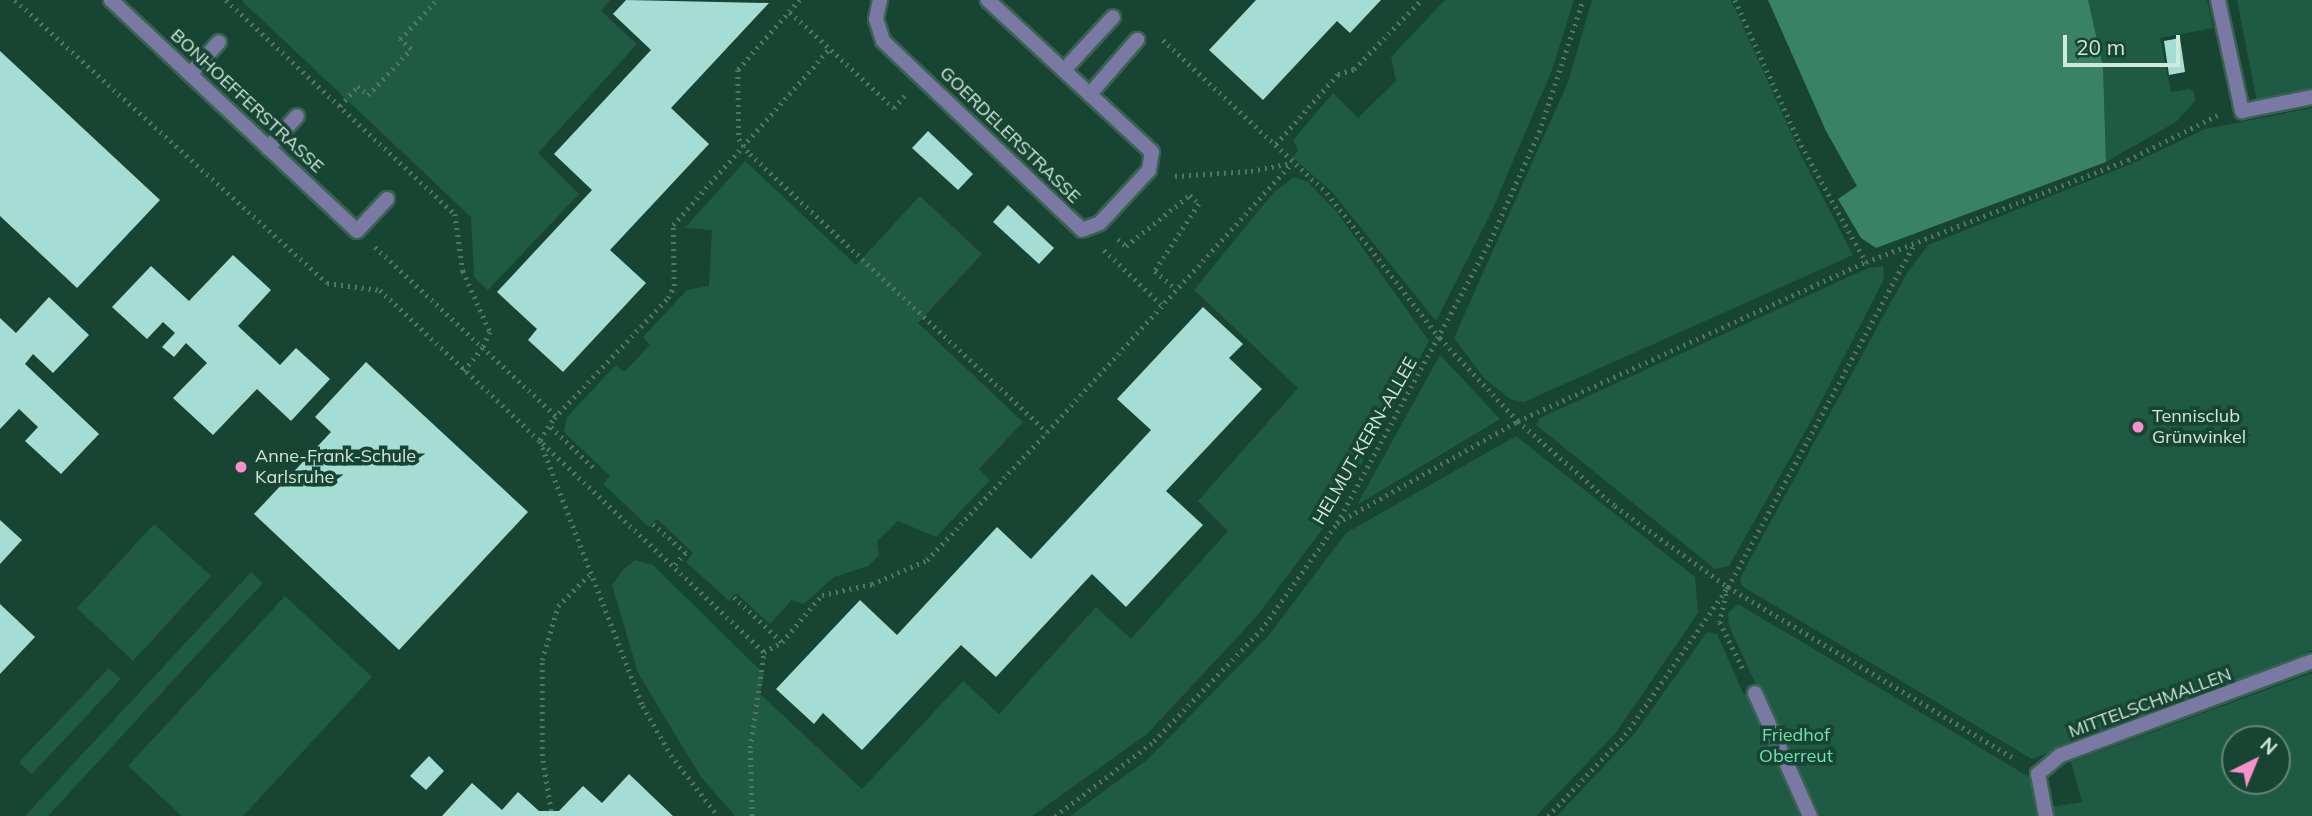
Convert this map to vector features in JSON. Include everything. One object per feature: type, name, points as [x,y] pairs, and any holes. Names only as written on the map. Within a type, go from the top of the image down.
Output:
[{"type":"street","name":"BONHOEFFERSTRASSE","points":[[111,0],[357,230]]},
{"type":"street","name":"GOERDELERSTRASSE","points":[[880,0],[876,19],[883,41],[1082,230],[1100,223]]},
{"type":"street","points":[[988,0],[1152,152],[1149,170],[1100,223]]},
{"type":"street","points":[[2218,0],[2242,111],[2312,97]]},
{"type":"street","points":[[1064,70],[1113,17]]},
{"type":"street","points":[[1090,94],[1137,40]]},
{"type":"street","points":[[190,74],[219,42]]},
{"type":"street","points":[[268,148],[298,116]]},
{"type":"street","points":[[357,230],[387,199]]},
{"type":"street","name":"MITTELSCHMALLEN","points":[[2038,774],[2075,749],[2312,661]]},
{"type":"street","points":[[1755,694],[1810,816]]},
{"type":"street","points":[[2038,774],[2046,813]]},
{"type":"path","points":[[15,0],[327,283],[380,290],[764,652]]},
{"type":"path","points":[[340,106],[358,86],[368,95],[411,49],[400,39],[437,0]]},
{"type":"path","points":[[800,0],[738,70],[738,139],[1047,432]]},
{"type":"path","points":[[1276,144],[1338,74],[1354,69],[1421,0]]},
{"type":"path","name":"HELMUT-KERN-ALLEE","points":[[1055,816],[1154,741],[1261,630],[1337,523],[1440,338],[1539,132],[1583,0]]},
{"type":"path","points":[[1735,0],[1798,139],[1866,262]]},
{"type":"path","points":[[790,12],[894,108],[921,77]]},
{"type":"path","points":[[1159,36],[1327,193],[1440,338],[1518,421],[1615,506],[1728,587],[2038,774]]},
{"type":"path","points":[[540,440],[551,428],[556,416],[668,298],[674,286],[673,225],[830,48]]},
{"type":"path","points":[[1337,523],[1518,421],[1866,262],[2128,159],[2215,116],[2242,111]]},
{"type":"path","points":[[1149,170],[1206,176],[1292,163]]},
{"type":"path","points":[[764,652],[782,642],[822,595],[872,584],[927,560],[1292,163]]},
{"type":"path","points":[[1100,223],[1126,246],[1190,195],[1199,204],[1155,271],[1176,289]]},
{"type":"path","points":[[357,230],[556,416]]},
{"type":"path","points":[[1548,816],[1625,735],[1728,587],[1915,243]]},
{"type":"path","points":[[1109,255],[1163,305]]},
{"type":"path","points":[[551,428],[595,469]]},
{"type":"path","points":[[540,440],[643,706],[671,755],[718,816]]},
{"type":"path","points":[[653,524],[686,553],[674,566]]},
{"type":"path","points":[[551,811],[542,757],[542,660],[558,606],[590,574]]},
{"type":"path","points":[[1728,587],[1720,622],[1755,694]]},
{"type":"path","points":[[734,597],[782,642]]},
{"type":"path","points":[[752,816],[750,748],[764,652]]},
{"type":"green space","points":[[241,0],[610,0],[601,11],[637,44],[538,153],[579,194],[488,290],[474,277],[471,217]]},
{"type":"green space","points":[[1445,0],[1574,0],[1552,70],[1490,215],[1436,321],[1332,192],[1292,157],[1298,151],[1293,140],[1333,93],[1358,118],[1396,81],[1391,57]]},
{"type":"green space","points":[[1592,0],[1731,0],[1802,157],[1853,255],[1524,402],[1510,399],[1484,378],[1454,338],[1568,82]]},
{"type":"green space","points":[[1768,0],[2088,0],[2103,66],[2106,162],[1876,248],[1861,238],[1838,199],[1857,186],[1826,131]]},
{"type":"green space","points":[[2088,0],[2207,0],[2213,28],[2160,38],[2171,92],[2189,89],[2194,92],[2195,101],[2176,122],[2106,162],[2103,66]]},
{"type":"green space","points":[[2237,0],[2312,0],[2312,88],[2257,101]]},
{"type":"green space","name":"Tennisclub Grünwinkel","points":[[2312,108],[2312,650],[2270,671],[2032,759],[1742,586],[1740,579],[1749,561],[1907,273],[1928,245],[2131,164],[2205,129]]},
{"type":"green space","points":[[745,161],[856,265],[920,196],[982,254],[918,323],[1023,422],[979,469],[990,480],[936,537],[898,521],[877,541],[879,555],[868,566],[834,577],[804,604],[792,600],[770,624],[736,593],[729,601],[686,562],[693,553],[657,519],[649,527],[603,484],[610,476],[564,432],[567,417],[616,365],[624,372],[650,345],[643,337],[687,290],[709,286],[712,230],[685,228]]},
{"type":"green space","points":[[1294,177],[1308,182],[1337,212],[1429,341],[1333,515],[1257,616],[1147,734],[1032,816],[735,816],[701,777],[638,673],[612,585],[623,570],[635,560],[653,565],[764,674],[760,694],[862,789],[963,681],[999,714],[1096,607],[1131,639],[1228,531],[1198,501],[1298,388],[1194,290],[1273,193]]},
{"type":"green space","points":[[1883,266],[1884,279],[1810,423],[1729,566],[1715,569],[1536,425],[1540,418],[1868,268]]},
{"type":"green space","points":[[1440,355],[1500,419],[1357,505]]},
{"type":"green space","points":[[1516,436],[1695,577],[1698,613],[1615,734],[1536,816],[1070,816],[1148,759],[1269,635],[1346,533]]},
{"type":"green space","points":[[154,524],[211,576],[133,661],[77,608]]},
{"type":"green space","points":[[251,572],[263,583],[48,816],[25,816]]},
{"type":"green space","points":[[285,596],[372,677],[243,816],[182,816],[128,766]]},
{"type":"green space","name":"Friedhof Oberreut","points":[[1738,604],[2031,778],[2038,809],[2082,802],[2071,762],[2312,673],[2312,816],[1557,816],[1634,734],[1707,632],[1717,634],[1744,695],[1758,689],[1729,626],[1728,613]]},
{"type":"green space","points":[[109,668],[121,679],[32,774],[19,762]]},
{"type":"building","points":[[626,0],[769,3],[671,108],[709,144],[610,250],[646,283],[563,372],[528,340],[537,329],[497,292],[592,190],[554,154],[651,50],[613,14]]},
{"type":"building","points":[[1256,0],[1381,0],[1350,33],[1337,21],[1263,100],[1209,50]]},
{"type":"building","points":[[2180,38],[2185,72],[2169,75],[2164,41]]},
{"type":"building","points":[[0,51],[160,200],[77,288],[0,216]]},
{"type":"building","points":[[928,131],[973,174],[958,190],[912,148]]},
{"type":"building","points":[[1008,205],[1054,248],[1039,264],[993,222]]},
{"type":"building","points":[[233,255],[271,290],[238,326],[280,365],[296,348],[330,379],[291,421],[257,389],[213,435],[173,398],[207,363],[186,343],[174,357],[162,347],[175,333],[163,322],[147,339],[112,307],[151,266],[189,301]]},
{"type":"building","points":[[49,297],[89,335],[53,373],[33,354],[25,364],[99,434],[61,474],[25,441],[38,427],[19,409],[0,429],[0,318],[16,333]]},
{"type":"building","points":[[1203,307],[1243,344],[1229,358],[1262,389],[1166,491],[1203,525],[1126,607],[1092,574],[996,677],[961,645],[862,750],[823,713],[814,724],[776,689],[860,600],[897,635],[997,527],[1031,559],[1151,430],[1117,399]]},
{"type":"building","points":[[366,362],[528,512],[399,650],[254,514],[331,432],[315,417]]},
{"type":"building","points":[[0,520],[22,540],[0,564]]},
{"type":"building","points":[[0,604],[35,637],[0,674]]},
{"type":"building","points":[[429,756],[444,771],[426,790],[410,776]]},
{"type":"building","points":[[629,774],[673,816],[442,816],[472,783],[502,810],[518,792],[539,811],[559,811],[583,786],[602,803]]},
{"type":"place","name":"Tennisclub Grünwinkel","points":[[2138,427]]},
{"type":"place","name":"Anne-Frank-Schule Karlsruhe","points":[[241,467]]}]
